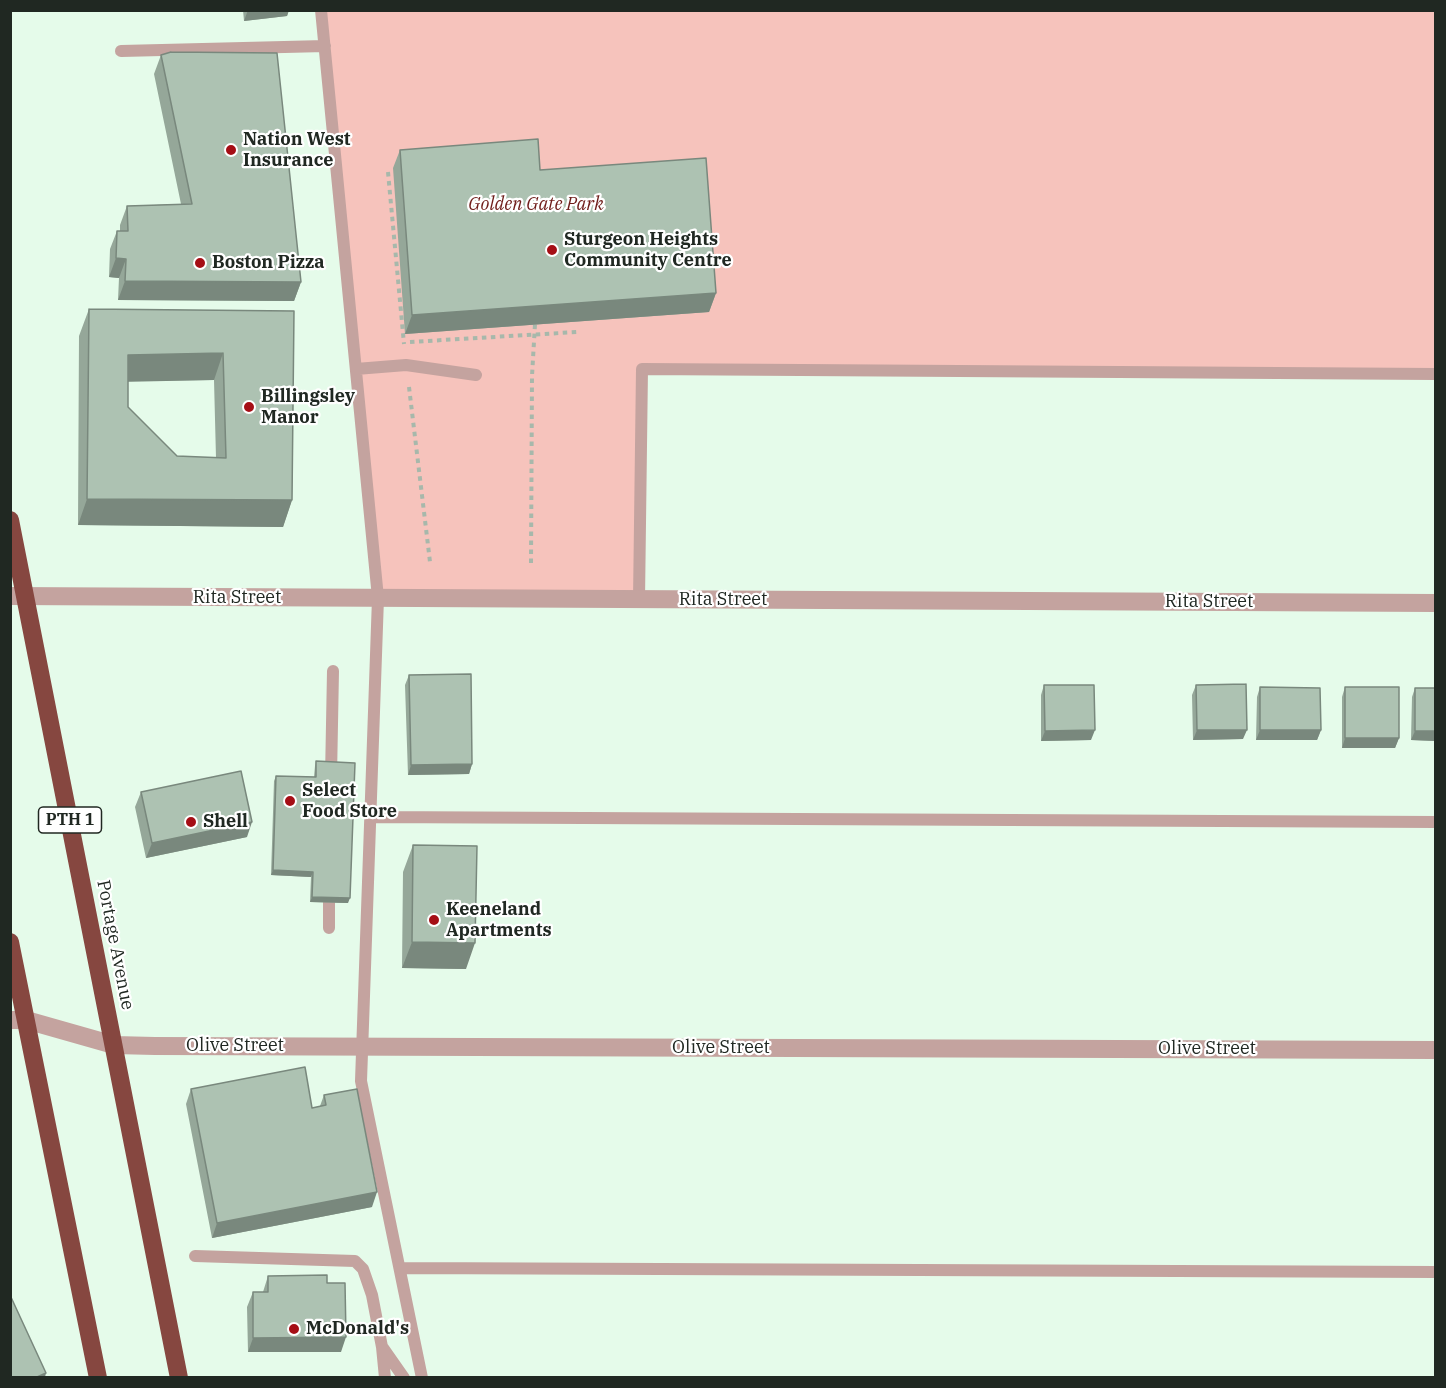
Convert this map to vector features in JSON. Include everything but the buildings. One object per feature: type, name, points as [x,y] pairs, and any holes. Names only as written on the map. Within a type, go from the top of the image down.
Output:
[{"type":"highway","name":"Portage Avenue","points":[[10,520],[18,596],[114,1045],[179,1377]]},
{"type":"highway","points":[[10,942],[18,1020],[98,1377]]},
{"type":"street","name":"Rita Street","points":[[18,596],[1436,603]]},
{"type":"street","name":"Olive Street","points":[[18,1020],[114,1045],[1436,1050]]},
{"type":"lane","points":[[321,10],[378,598],[361,1081],[422,1377]]},
{"type":"lane","points":[[121,51],[325,46]]},
{"type":"lane","points":[[356,369],[406,365],[476,375]]},
{"type":"lane","points":[[639,600],[642,369],[1436,374]]},
{"type":"lane","points":[[331,788],[333,671]]},
{"type":"lane","points":[[371,817],[1436,822]]},
{"type":"lane","points":[[329,928],[330,869]]},
{"type":"lane","points":[[195,1256],[355,1261],[363,1269],[372,1295],[385,1377]]},
{"type":"lane","points":[[401,1268],[1436,1272]]},
{"type":"lane","points":[[382,1347],[404,1377]]},
{"type":"path","points":[[531,563],[532,376],[535,324]]},
{"type":"path","points":[[404,342],[577,332]]},
{"type":"green space","name":"Golden Gate Park","points":[[321,11],[1435,11],[1435,374],[643,369],[639,600],[378,598]]},
{"type":"place","name":"Nation West Insurance","points":[[231,150]]},
{"type":"place","name":"Sturgeon Heights Community Centre","points":[[552,250]]},
{"type":"place","name":"Boston Pizza","points":[[200,263]]},
{"type":"place","name":"Billingsley Manor","points":[[249,407]]},
{"type":"place","name":"Select Food Store","points":[[290,801]]},
{"type":"place","name":"Shell","points":[[191,822]]},
{"type":"place","name":"Keeneland Apartments","points":[[434,920]]},
{"type":"place","name":"McDonald's","points":[[294,1329]]}]
